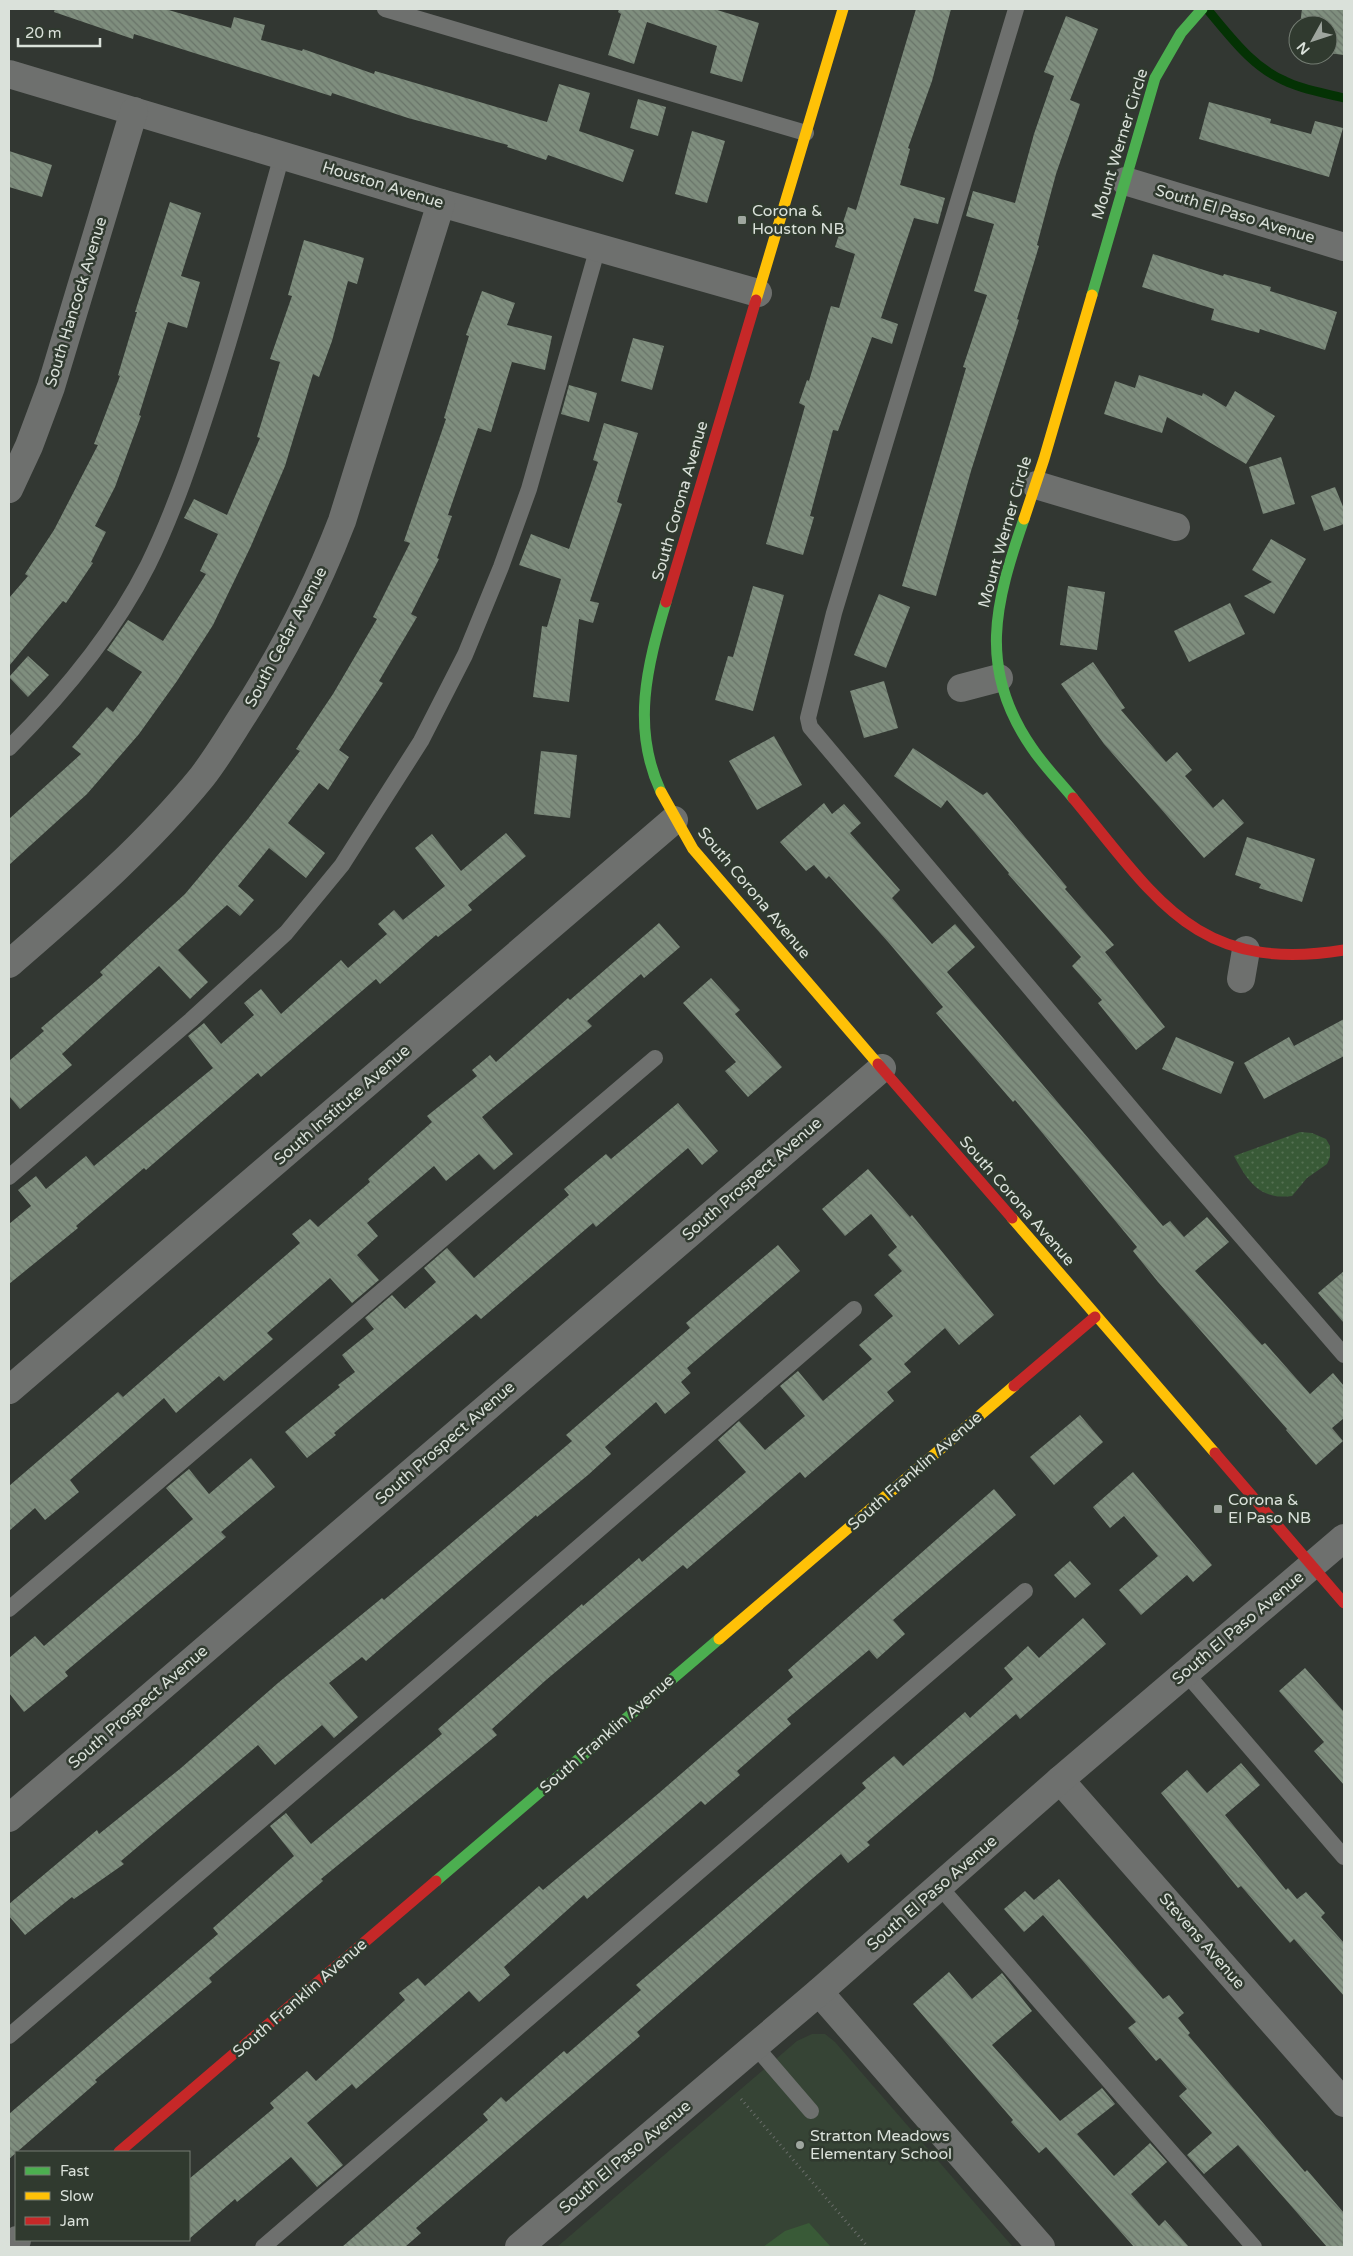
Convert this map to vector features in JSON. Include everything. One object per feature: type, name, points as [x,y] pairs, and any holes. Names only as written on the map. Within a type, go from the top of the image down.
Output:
[{"type":"street","name":"South Corona Avenue","points":[[842,9],[652,650],[645,687],[643,720],[658,788],[674,820],[693,849],[1095,1317],[1344,1603]]},
{"type":"street","name":"Mount Werner Circle","points":[[1202,9],[1192,18],[1173,45],[1154,78],[999,607],[995,634],[996,667],[1004,698],[1016,724],[1032,750],[1159,901],[1206,936],[1246,950],[1297,956],[1344,950]]},
{"type":"street","name":"Houston Avenue","points":[[9,74],[441,203],[758,293]]},
{"type":"street","name":"South Hancock Avenue","points":[[9,489],[29,446],[51,388],[134,111]]},
{"type":"street","name":"South El Paso Avenue","points":[[1125,181],[1344,247]]},
{"type":"street","name":"South Cedar Avenue","points":[[9,964],[102,884],[161,824],[203,775],[262,686],[302,614],[325,565],[342,521],[441,203]]},
{"type":"street","points":[[1036,485],[1176,527]]},
{"type":"street","points":[[961,688],[999,678]]},
{"type":"street","name":"South Institute Avenue","points":[[9,1390],[674,820]]},
{"type":"street","points":[[1241,979],[1246,950]]},
{"type":"street","name":"South Prospect Avenue","points":[[9,1818],[882,1068]]},
{"type":"street","name":"South Franklin Avenue","points":[[120,2151],[1095,1317]]},
{"type":"street","name":"South El Paso Avenue","points":[[519,2247],[819,1992],[1060,1780],[1344,1538]]},
{"type":"street","name":"Stevens Avenue","points":[[1060,1780],[1344,2103]]},
{"type":"street","points":[[819,1992],[1041,2247]]},
{"type":"lane","points":[[385,9],[806,133]]},
{"type":"lane","points":[[1016,9],[834,613],[808,718],[810,727],[1156,1137],[1344,1355]]},
{"type":"lane","points":[[9,748],[85,662],[119,616],[147,566],[192,460],[224,357],[282,155]]},
{"type":"lane","points":[[9,1177],[191,1020],[286,933],[342,865],[421,741],[465,656],[529,489],[598,247]]},
{"type":"lane","points":[[9,1609],[655,1058]]},
{"type":"lane","points":[[9,2036],[426,1680],[854,1309]]},
{"type":"lane","points":[[263,2247],[1025,1591]]},
{"type":"lane","points":[[1185,1672],[1344,1857]]},
{"type":"lane","points":[[939,1886],[1254,2247]]},
{"type":"lane","points":[[755,2046],[811,2111]]},
{"type":"path","points":[[741,2099],[868,2247]]},
{"type":"shaded area","name":"Stratton Meadows Elementary School","points":[[812,2034],[825,2034],[835,2042],[1013,2247],[557,2247],[797,2041]]},
{"type":"green space","points":[[1300,1132],[1312,1133],[1326,1139],[1330,1146],[1330,1157],[1327,1164],[1307,1178],[1292,1196],[1271,1195],[1263,1192],[1244,1174],[1234,1156]]},
{"type":"green space","points":[[809,2223],[831,2247],[763,2247],[785,2231]]},
{"type":"building","points":[[55,9],[165,9],[231,28],[234,17],[265,25],[261,40],[302,51],[303,49],[374,74],[375,71],[547,122],[559,84],[590,93],[579,131],[634,150],[623,182],[548,155],[546,160],[507,147],[508,145],[408,118],[332,93],[331,96],[134,34],[133,39],[54,12]]},
{"type":"building","points":[[619,9],[714,9],[759,23],[742,82],[710,73],[717,46],[647,22],[634,64],[608,55],[621,14],[618,12]]},
{"type":"building","points":[[916,9],[951,9],[932,81],[908,148],[910,149],[900,185],[945,198],[938,224],[914,218],[881,318],[898,324],[892,344],[872,337],[838,431],[833,430],[810,516],[814,517],[803,555],[766,544],[805,406],[799,403],[807,380],[809,381],[831,306],[839,308],[855,254],[835,247],[848,207],[856,210]]},
{"type":"building","points":[[1302,9],[1344,9],[1344,55],[1338,54],[1338,15],[1301,15]]},
{"type":"building","points":[[1066,16],[1098,29],[1070,100],[1080,104],[1056,174],[1037,245],[1039,246],[1017,319],[1019,320],[971,471],[936,596],[902,586],[966,368],[963,367],[987,295],[974,291],[994,224],[966,216],[973,191],[1015,203],[1034,134],[1054,76],[1044,72]]},
{"type":"building","points":[[638,99],[666,107],[658,136],[630,128]]},
{"type":"building","points":[[1209,102],[1271,119],[1270,123],[1311,134],[1315,121],[1343,128],[1329,177],[1199,139]]},
{"type":"building","points":[[692,131],[725,141],[707,203],[675,194]]},
{"type":"building","points":[[9,151],[52,165],[42,197],[9,187]]},
{"type":"building","points":[[170,202],[201,213],[181,276],[200,282],[187,328],[168,322],[139,415],[141,416],[115,487],[95,526],[106,532],[91,562],[93,563],[66,603],[63,601],[9,666],[9,598],[28,576],[25,574],[54,530],[98,445],[94,444],[120,376],[118,375],[137,312],[135,312]]},
{"type":"building","points":[[304,240],[364,258],[357,284],[348,281],[332,341],[319,377],[313,374],[285,466],[251,546],[213,625],[177,681],[139,734],[87,794],[9,865],[9,819],[81,754],[72,747],[107,707],[113,712],[142,672],[107,650],[128,620],[163,641],[206,574],[200,571],[218,534],[184,518],[194,499],[227,515],[260,438],[257,437],[280,362],[270,359],[292,296],[288,295]]},
{"type":"building","points":[[1153,254],[1223,276],[1224,274],[1271,287],[1270,291],[1337,312],[1325,350],[1260,329],[1259,333],[1211,320],[1214,309],[1142,287]]},
{"type":"building","points":[[482,291],[515,303],[507,325],[552,336],[545,370],[512,362],[491,432],[478,428],[448,515],[452,516],[437,558],[439,559],[411,614],[417,617],[379,681],[383,683],[339,750],[349,757],[328,790],[319,783],[288,823],[325,853],[306,878],[269,848],[238,886],[254,900],[240,916],[227,905],[178,950],[208,982],[190,999],[159,966],[62,1054],[72,1065],[20,1109],[9,1096],[9,1061],[44,1031],[41,1028],[103,975],[100,972],[185,894],[248,819],[300,751],[296,749],[333,694],[377,619],[373,617],[410,543],[404,541],[446,419],[444,418],[469,336],[466,335]]},
{"type":"building","points":[[633,338],[664,346],[652,390],[621,381]]},
{"type":"building","points":[[1139,375],[1202,396],[1203,393],[1226,407],[1235,391],[1275,416],[1246,464],[1167,417],[1162,433],[1104,414],[1115,381],[1135,388]]},
{"type":"building","points":[[569,385],[597,393],[589,422],[561,414]]},
{"type":"building","points":[[604,423],[638,433],[617,502],[622,504],[590,601],[599,603],[593,623],[579,619],[569,702],[533,697],[542,626],[547,627],[561,579],[519,565],[531,534],[569,549],[598,462],[593,460]]},
{"type":"building","points":[[1281,457],[1295,504],[1263,514],[1249,467]]},
{"type":"building","points":[[1335,487],[1344,509],[1344,524],[1324,531],[1311,496]]},
{"type":"building","points":[[1271,539],[1306,559],[1274,614],[1244,596],[1272,582],[1252,570]]},
{"type":"building","points":[[753,586],[784,595],[753,711],[715,700],[728,656],[733,657]]},
{"type":"building","points":[[1068,586],[1105,592],[1097,650],[1060,645]]},
{"type":"building","points":[[879,594],[910,607],[886,668],[854,655]]},
{"type":"building","points":[[1230,603],[1245,634],[1189,662],[1174,631]]},
{"type":"building","points":[[28,656],[49,675],[28,697],[9,677]]},
{"type":"building","points":[[1093,662],[1125,708],[1121,710],[1166,762],[1177,752],[1192,770],[1185,776],[1213,808],[1223,799],[1244,823],[1204,858],[1104,744],[1061,684]]},
{"type":"building","points":[[884,681],[898,728],[864,738],[850,691]]},
{"type":"building","points":[[774,736],[802,785],[757,810],[729,761]]},
{"type":"building","points":[[913,748],[983,795],[987,792],[1067,887],[1065,889],[1114,945],[1105,952],[1165,1027],[1136,1050],[1098,1003],[1102,1000],[1072,966],[1081,957],[1008,874],[947,800],[941,808],[894,776]]},
{"type":"building","points":[[541,751],[577,755],[570,818],[534,814]]},
{"type":"building","points":[[824,803],[832,814],[844,804],[861,823],[850,833],[900,890],[892,898],[932,944],[955,924],[975,947],[947,972],[1163,1226],[1170,1221],[1184,1237],[1207,1217],[1229,1242],[1195,1271],[1262,1345],[1265,1343],[1310,1394],[1333,1373],[1344,1386],[1344,1418],[1332,1428],[1343,1441],[1316,1465],[1287,1429],[1158,1282],[1133,1251],[1137,1247],[1015,1100],[1013,1102],[936,1013],[943,1007],[889,943],[829,876],[826,879],[814,865],[806,871],[780,842]]},
{"type":"building","points":[[506,833],[526,856],[468,905],[472,910],[438,937],[436,935],[380,984],[376,979],[261,1077],[258,1073],[146,1170],[144,1168],[76,1226],[78,1228],[9,1284],[9,1224],[31,1206],[18,1190],[36,1176],[46,1189],[86,1156],[94,1166],[213,1068],[188,1036],[204,1023],[221,1044],[254,1015],[244,1003],[261,989],[281,1014],[341,960],[348,968],[387,934],[378,924],[394,910],[403,920],[445,886],[415,848],[432,834],[461,871]]},
{"type":"building","points":[[1247,837],[1315,859],[1302,902],[1259,888],[1261,884],[1235,875]]},
{"type":"building","points":[[659,923],[680,947],[644,978],[641,974],[587,1021],[592,1026],[482,1117],[513,1154],[494,1170],[479,1154],[446,1181],[434,1166],[367,1223],[378,1236],[357,1255],[379,1280],[352,1303],[330,1278],[267,1333],[273,1339],[224,1381],[219,1376],[176,1413],[164,1398],[70,1480],[79,1492],[45,1520],[35,1508],[9,1531],[9,1486],[118,1392],[123,1397],[300,1243],[292,1234],[310,1219],[318,1227],[370,1182],[368,1179],[432,1122],[427,1116],[477,1076],[472,1070],[490,1055],[496,1062],[568,998],[570,1000]]},
{"type":"building","points":[[711,978],[740,1010],[735,1014],[782,1067],[748,1097],[725,1071],[736,1062],[683,1003]]},
{"type":"building","points":[[1344,1019],[1344,1056],[1264,1099],[1244,1063],[1289,1037],[1294,1046]]},
{"type":"building","points":[[1176,1037],[1234,1062],[1221,1094],[1162,1069]]},
{"type":"building","points":[[678,1103],[718,1151],[702,1165],[688,1148],[596,1227],[593,1223],[481,1319],[476,1314],[334,1433],[336,1435],[307,1458],[285,1432],[340,1387],[338,1385],[355,1372],[342,1355],[374,1329],[365,1318],[392,1295],[405,1309],[436,1282],[424,1268],[447,1248],[474,1278],[569,1195],[564,1189],[606,1154],[611,1159]]},
{"type":"building","points":[[868,1169],[910,1217],[912,1215],[994,1315],[959,1345],[945,1328],[904,1364],[911,1372],[887,1392],[894,1401],[805,1478],[800,1472],[687,1569],[683,1565],[546,1680],[492,1729],[497,1735],[321,1879],[323,1881],[209,1978],[212,1982],[95,2080],[97,2082],[18,2151],[15,2151],[15,2154],[9,2159],[9,2114],[218,1934],[213,1928],[294,1856],[270,1826],[286,1813],[311,1844],[442,1734],[438,1729],[582,1604],[583,1606],[639,1558],[642,1562],[746,1472],[718,1440],[739,1421],[765,1450],[805,1416],[780,1386],[798,1371],[823,1401],[872,1359],[859,1345],[893,1316],[874,1295],[902,1271],[888,1255],[897,1247],[871,1214],[845,1236],[822,1209]]},
{"type":"building","points":[[778,1245],[800,1271],[687,1368],[691,1373],[681,1382],[690,1393],[665,1414],[656,1402],[605,1447],[611,1454],[588,1475],[537,1517],[536,1515],[366,1661],[362,1657],[329,1683],[358,1717],[334,1738],[322,1725],[275,1765],[258,1745],[121,1861],[124,1864],[74,1899],[72,1897],[25,1935],[9,1916],[9,1904],[97,1830],[99,1834],[181,1768],[278,1683],[382,1598],[384,1600],[572,1441],[566,1435],[690,1328],[686,1323]]},
{"type":"building","points":[[1344,1271],[1344,1323],[1318,1293]]},
{"type":"building","points":[[1080,1415],[1103,1442],[1054,1485],[1030,1457]]},
{"type":"building","points":[[251,1458],[275,1487],[221,1532],[226,1537],[65,1672],[68,1676],[24,1712],[9,1693],[9,1658],[35,1636],[44,1646],[193,1519],[166,1488],[189,1469],[209,1494]]},
{"type":"building","points":[[1133,1472],[1212,1565],[1193,1582],[1187,1575],[1141,1615],[1119,1590],[1158,1556],[1124,1516],[1110,1528],[1093,1507]]},
{"type":"building","points":[[994,1489],[1016,1515],[893,1620],[905,1634],[877,1659],[869,1650],[787,1719],[791,1724],[737,1771],[740,1775],[705,1805],[701,1801],[587,1899],[584,1895],[504,1967],[510,1975],[479,2002],[469,1991],[356,2089],[352,2084],[307,2123],[343,2165],[317,2187],[291,2157],[237,2202],[235,2199],[190,2238],[190,2178],[274,2108],[270,2103],[307,2071],[316,2081],[405,2000],[399,1993],[418,1978],[425,1986],[539,1886],[543,1890],[659,1793],[793,1677],[788,1670]]},
{"type":"building","points":[[1070,1561],[1091,1584],[1075,1598],[1054,1575]]},
{"type":"building","points":[[1083,1618],[1106,1644],[1020,1719],[1016,1714],[867,1842],[870,1845],[848,1863],[841,1854],[637,2032],[640,2036],[416,2228],[421,2233],[405,2247],[342,2247],[488,2120],[483,2114],[501,2097],[506,2102],[564,2051],[567,2054],[641,1990],[636,1985],[866,1788],[862,1783],[894,1756],[903,1766],[965,1712],[970,1718],[1013,1679],[1004,1668],[1028,1646],[1039,1658]]},
{"type":"building","points":[[1305,1668],[1344,1712],[1344,1785],[1314,1751],[1324,1742],[1279,1691]]},
{"type":"building","points":[[1241,1763],[1260,1785],[1225,1815],[1286,1890],[1288,1888],[1297,1899],[1306,1892],[1325,1913],[1321,1917],[1344,1943],[1344,1996],[1294,1939],[1290,1943],[1241,1886],[1238,1888],[1161,1793],[1187,1770],[1207,1793]]},
{"type":"building","points":[[1059,1879],[1163,1999],[1169,1995],[1184,2013],[1178,2018],[1190,2033],[1188,2035],[1305,2172],[1307,2170],[1344,2213],[1344,2247],[1327,2247],[1238,2145],[1204,2174],[1187,2155],[1212,2133],[1179,2096],[1187,2089],[1160,2058],[1156,2061],[1128,2028],[1136,2022],[1043,1915],[1024,1932],[1004,1909],[1025,1891],[1034,1900]]},
{"type":"building","points":[[949,1972],[972,1999],[1002,1973],[1032,2011],[992,2045],[1060,2121],[1102,2088],[1115,2104],[1077,2134],[1114,2176],[1150,2143],[1167,2162],[1131,2194],[1159,2226],[1165,2220],[1189,2247],[1134,2247],[1046,2147],[1039,2153],[1011,2122],[1013,2120],[913,2004]]},
{"type":"waterway","points":[[1207,9],[1242,50],[1262,68],[1299,87],[1344,98]]},
{"type":"traffic: fast","points":[[1092,295],[1155,78],[1181,33],[1202,9]]},
{"type":"traffic: fast","points":[[1024,519],[1005,579],[999,608],[996,635],[998,663],[1003,691],[1015,719],[1037,755],[1073,798]]},
{"type":"traffic: fast","points":[[661,792],[646,744],[644,721],[648,673],[666,602]]},
{"type":"traffic: fast","points":[[436,1881],[719,1639]]},
{"type":"traffic: slow","points":[[756,300],[843,9]]},
{"type":"traffic: slow","points":[[1024,519],[1044,459],[1092,295]]},
{"type":"traffic: slow","points":[[661,792],[693,849],[878,1064]]},
{"type":"traffic: slow","points":[[1012,1218],[1215,1453]]},
{"type":"traffic: slow","points":[[719,1639],[1014,1386]]},
{"type":"traffic: jam","points":[[666,602],[756,300]]},
{"type":"traffic: jam","points":[[1073,798],[1130,868],[1157,897],[1184,921],[1215,939],[1251,951],[1293,955],[1344,950]]},
{"type":"traffic: jam","points":[[878,1064],[1012,1218]]},
{"type":"traffic: jam","points":[[1014,1386],[1095,1317]]},
{"type":"traffic: jam","points":[[1215,1453],[1344,1603]]},
{"type":"traffic: jam","points":[[120,2151],[436,1881]]},
{"type":"place","name":"Corona & Houston NB","points":[[742,220]]},
{"type":"place","name":"Corona & El Paso NB","points":[[1218,1509]]},
{"type":"place","name":"Stratton Meadows Elementary School","points":[[800,2145]]}]
